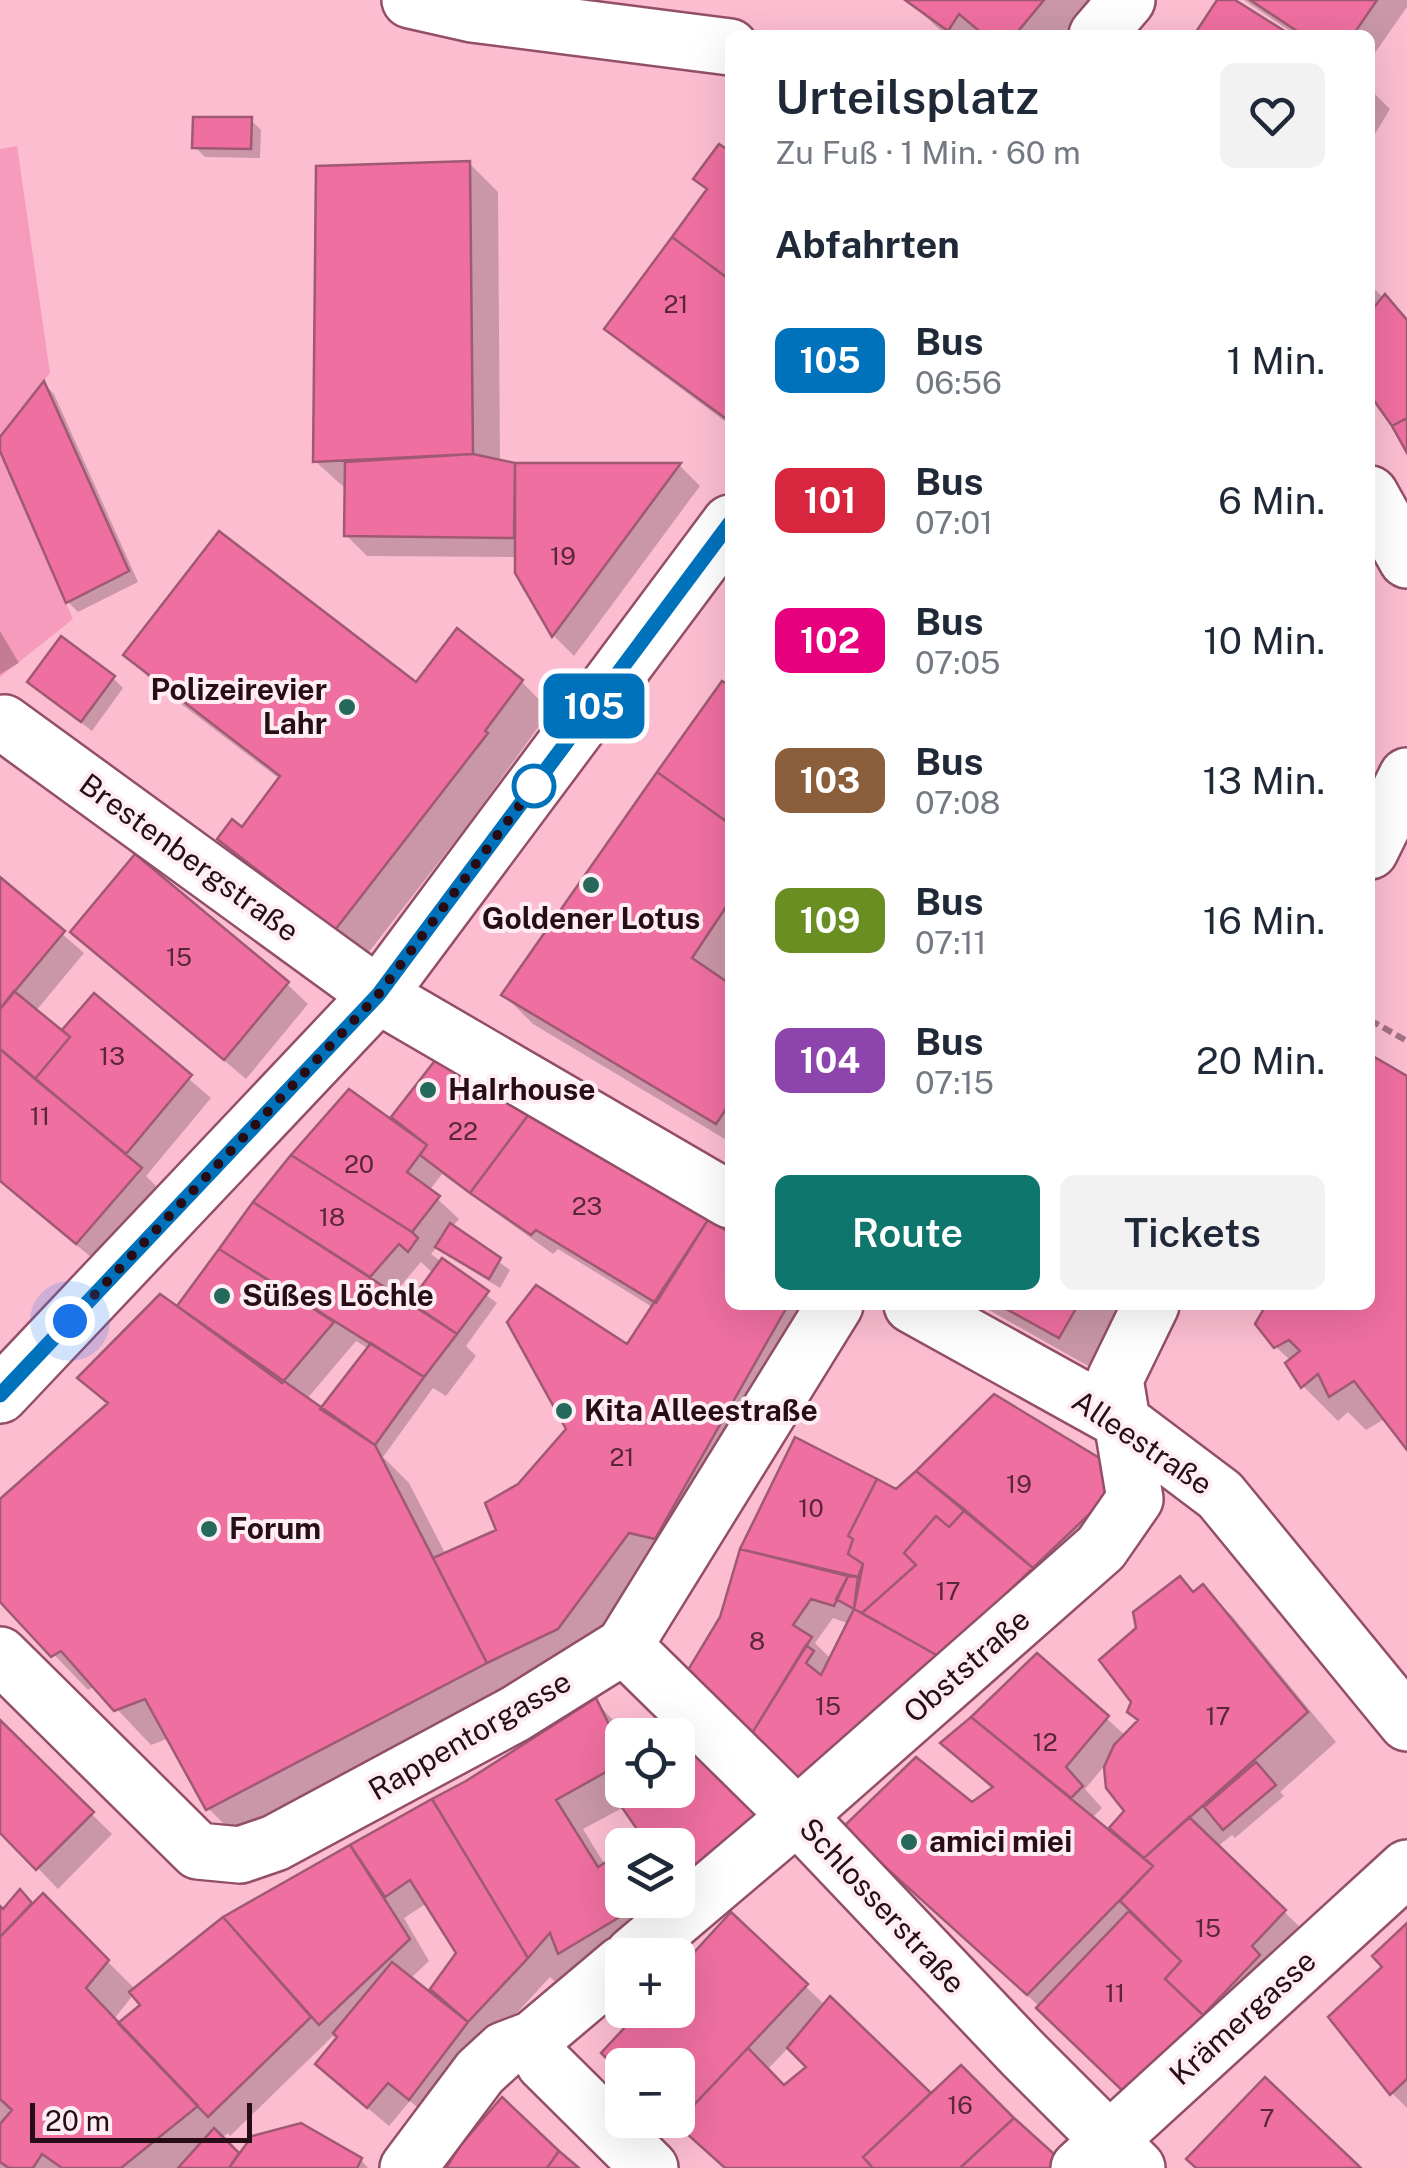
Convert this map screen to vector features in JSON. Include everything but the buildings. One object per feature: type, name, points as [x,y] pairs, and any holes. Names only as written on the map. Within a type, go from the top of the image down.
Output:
[{"type":"street","points":[[410,0],[472,14],[725,46]]},
{"type":"street","points":[[1101,30],[1127,0]]},
{"type":"street","points":[[1375,503],[1407,560]]},
{"type":"street","points":[[0,1395],[378,995],[725,530]]},
{"type":"street","name":"Brestenbergstraße","points":[[0,724],[4,722],[378,995]]},
{"type":"street","points":[[1375,840],[1407,776]]},
{"type":"street","points":[[378,995],[725,1197]]},
{"type":"street","name":"Rappentorgasse","points":[[0,1655],[198,1852],[240,1855],[274,1843],[515,1714],[624,1646],[832,1310]]},
{"type":"street","name":"Alleestraße","points":[[921,1310],[1122,1422],[1220,1495],[1407,1723]]},
{"type":"street","name":"Obststraße","points":[[653,1938],[1101,1548],[1136,1499],[1115,1379],[1148,1310]]},
{"type":"street","name":"Schlosserstraße","points":[[624,1646],[797,1816],[1024,2055],[1109,2158]]},
{"type":"street","name":"Krämergasse","points":[[1109,2158],[1407,1868]]},
{"type":"street","points":[[408,2168],[480,2072],[504,2050],[533,2039],[605,1978]]},
{"type":"street","points":[[533,2039],[544,2063],[650,2168]]},
{"type":"path","points":[[1375,1023],[1407,1040]]},
{"type":"shaded area","points":[[17,146],[50,373],[0,437],[0,149]]},
{"type":"shaded area","points":[[0,451],[73,619],[0,677]]},
{"type":"bus line","name":"105","points":[[0,1395],[378,995],[725,530]]},
{"type":"place","name":"Polizeirevier Lahr","points":[[347,707]]},
{"type":"place","name":"Goldener Lotus","points":[[591,885]]},
{"type":"place","name":"HaIrhouse","points":[[428,1090]]},
{"type":"place","name":"Süßes Löchle","points":[[222,1296]]},
{"type":"place","name":"Kita Alleestraße","points":[[564,1411]]},
{"type":"place","name":"Forum","points":[[209,1529]]},
{"type":"place","name":"amici miei","points":[[909,1842]]},
{"type":"route","points":[[70,1321],[378,995],[534,786]]}]
